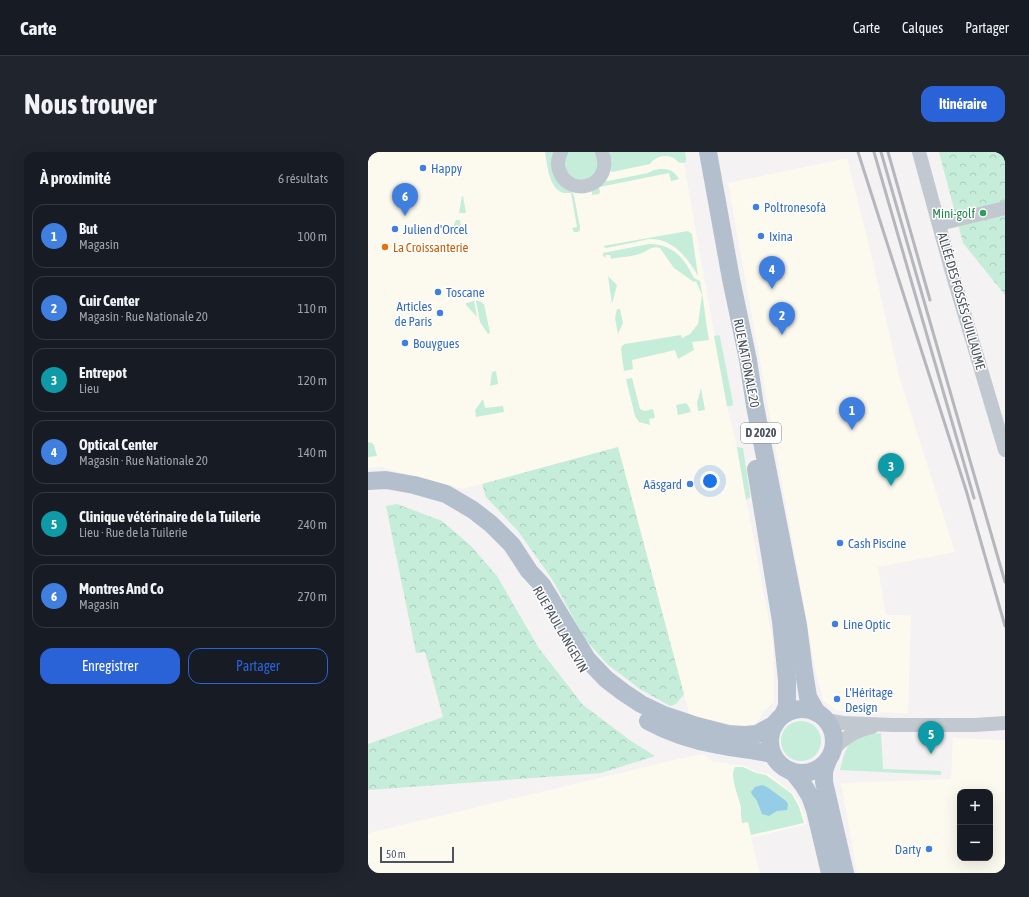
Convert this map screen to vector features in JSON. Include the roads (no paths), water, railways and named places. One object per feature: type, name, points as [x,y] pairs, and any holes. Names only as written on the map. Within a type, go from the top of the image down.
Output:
[{"type":"main road","name":"RUE NATIONALE 20","points":[[696,152],[748,423],[781,621],[787,680],[787,706],[779,719]]},
{"type":"main road","name":"RUE NATIONALE 20","points":[[708,152],[729,272],[748,360],[755,406],[796,618],[808,697],[821,716]]},
{"type":"main road","name":"RUE PAUL LANGEVIN","points":[[368,481],[386,480],[414,485],[446,494],[473,510],[491,524],[512,545],[529,571],[542,585],[587,659],[606,679],[641,704],[658,712],[697,726],[718,738],[772,754]]},
{"type":"main road","points":[[830,756],[821,767],[813,771],[804,773],[787,770],[781,766],[772,754],[770,733],[779,719],[791,711],[800,709],[809,710],[821,716],[832,729],[834,740],[830,756],[824,771],[824,782],[844,873]]},
{"type":"main road","name":"RUE PAUL LANGEVIN","points":[[718,738],[728,734],[757,734],[779,719]]},
{"type":"main road","points":[[794,772],[810,796],[815,810],[830,873]]},
{"type":"street","points":[[561,152],[558,162],[558,168],[561,175],[571,184],[578,186],[586,186],[598,180],[605,166],[605,159],[602,152]]},
{"type":"street","name":"ALLÉE DES FOSSÉS GUILLAUME","points":[[919,152],[940,224],[951,269],[1003,431],[1005,450]]},
{"type":"street","points":[[940,224],[1005,208]]},
{"type":"street","points":[[821,716],[843,723],[893,725],[975,725],[1005,723]]},
{"type":"street","points":[[830,756],[838,744],[854,733],[867,728],[893,725]]},
{"type":"water","points":[[762,785],[786,801],[788,804],[787,810],[777,811],[769,816],[762,814],[757,801],[751,792],[755,787]]},
{"type":"railway","points":[[858,152],[966,490],[1005,626]]},
{"type":"railway","points":[[874,152],[974,498]]},
{"type":"railway","points":[[881,152],[1005,582]]},
{"type":"railway","points":[[888,152],[930,300]]},
{"type":"place","name":"Happy","points":[[423,168]]},
{"type":"place","name":"Poltronesofà","points":[[756,207]]},
{"type":"place","name":"Mini-golf","points":[[983,213]]},
{"type":"place","name":"Montres And Co","points":[[405,216]]},
{"type":"place","name":"Julien d'Orcel","points":[[395,229]]},
{"type":"place","name":"Ixina","points":[[761,236]]},
{"type":"place","name":"La Croissanterie","points":[[385,247]]},
{"type":"place","name":"Optical Center","points":[[772,289]]},
{"type":"place","name":"Toscane","points":[[438,292]]},
{"type":"place","name":"Articles de Paris","points":[[440,313]]},
{"type":"place","name":"Cuir Center","points":[[782,335]]},
{"type":"place","name":"Bouygues","points":[[405,343]]},
{"type":"place","name":"But","points":[[852,430]]},
{"type":"place","name":"Aäsgard","points":[[690,484]]},
{"type":"place","name":"Entrepot","points":[[891,486]]},
{"type":"place","name":"Cash Piscine","points":[[840,543]]},
{"type":"place","name":"Line Optic","points":[[835,624]]},
{"type":"place","name":"L'Héritage Design","points":[[837,699]]},
{"type":"place","name":"Clinique vétérinaire de la Tuilerie","points":[[931,754]]},
{"type":"place","name":"Darty","points":[[929,849]]}]
